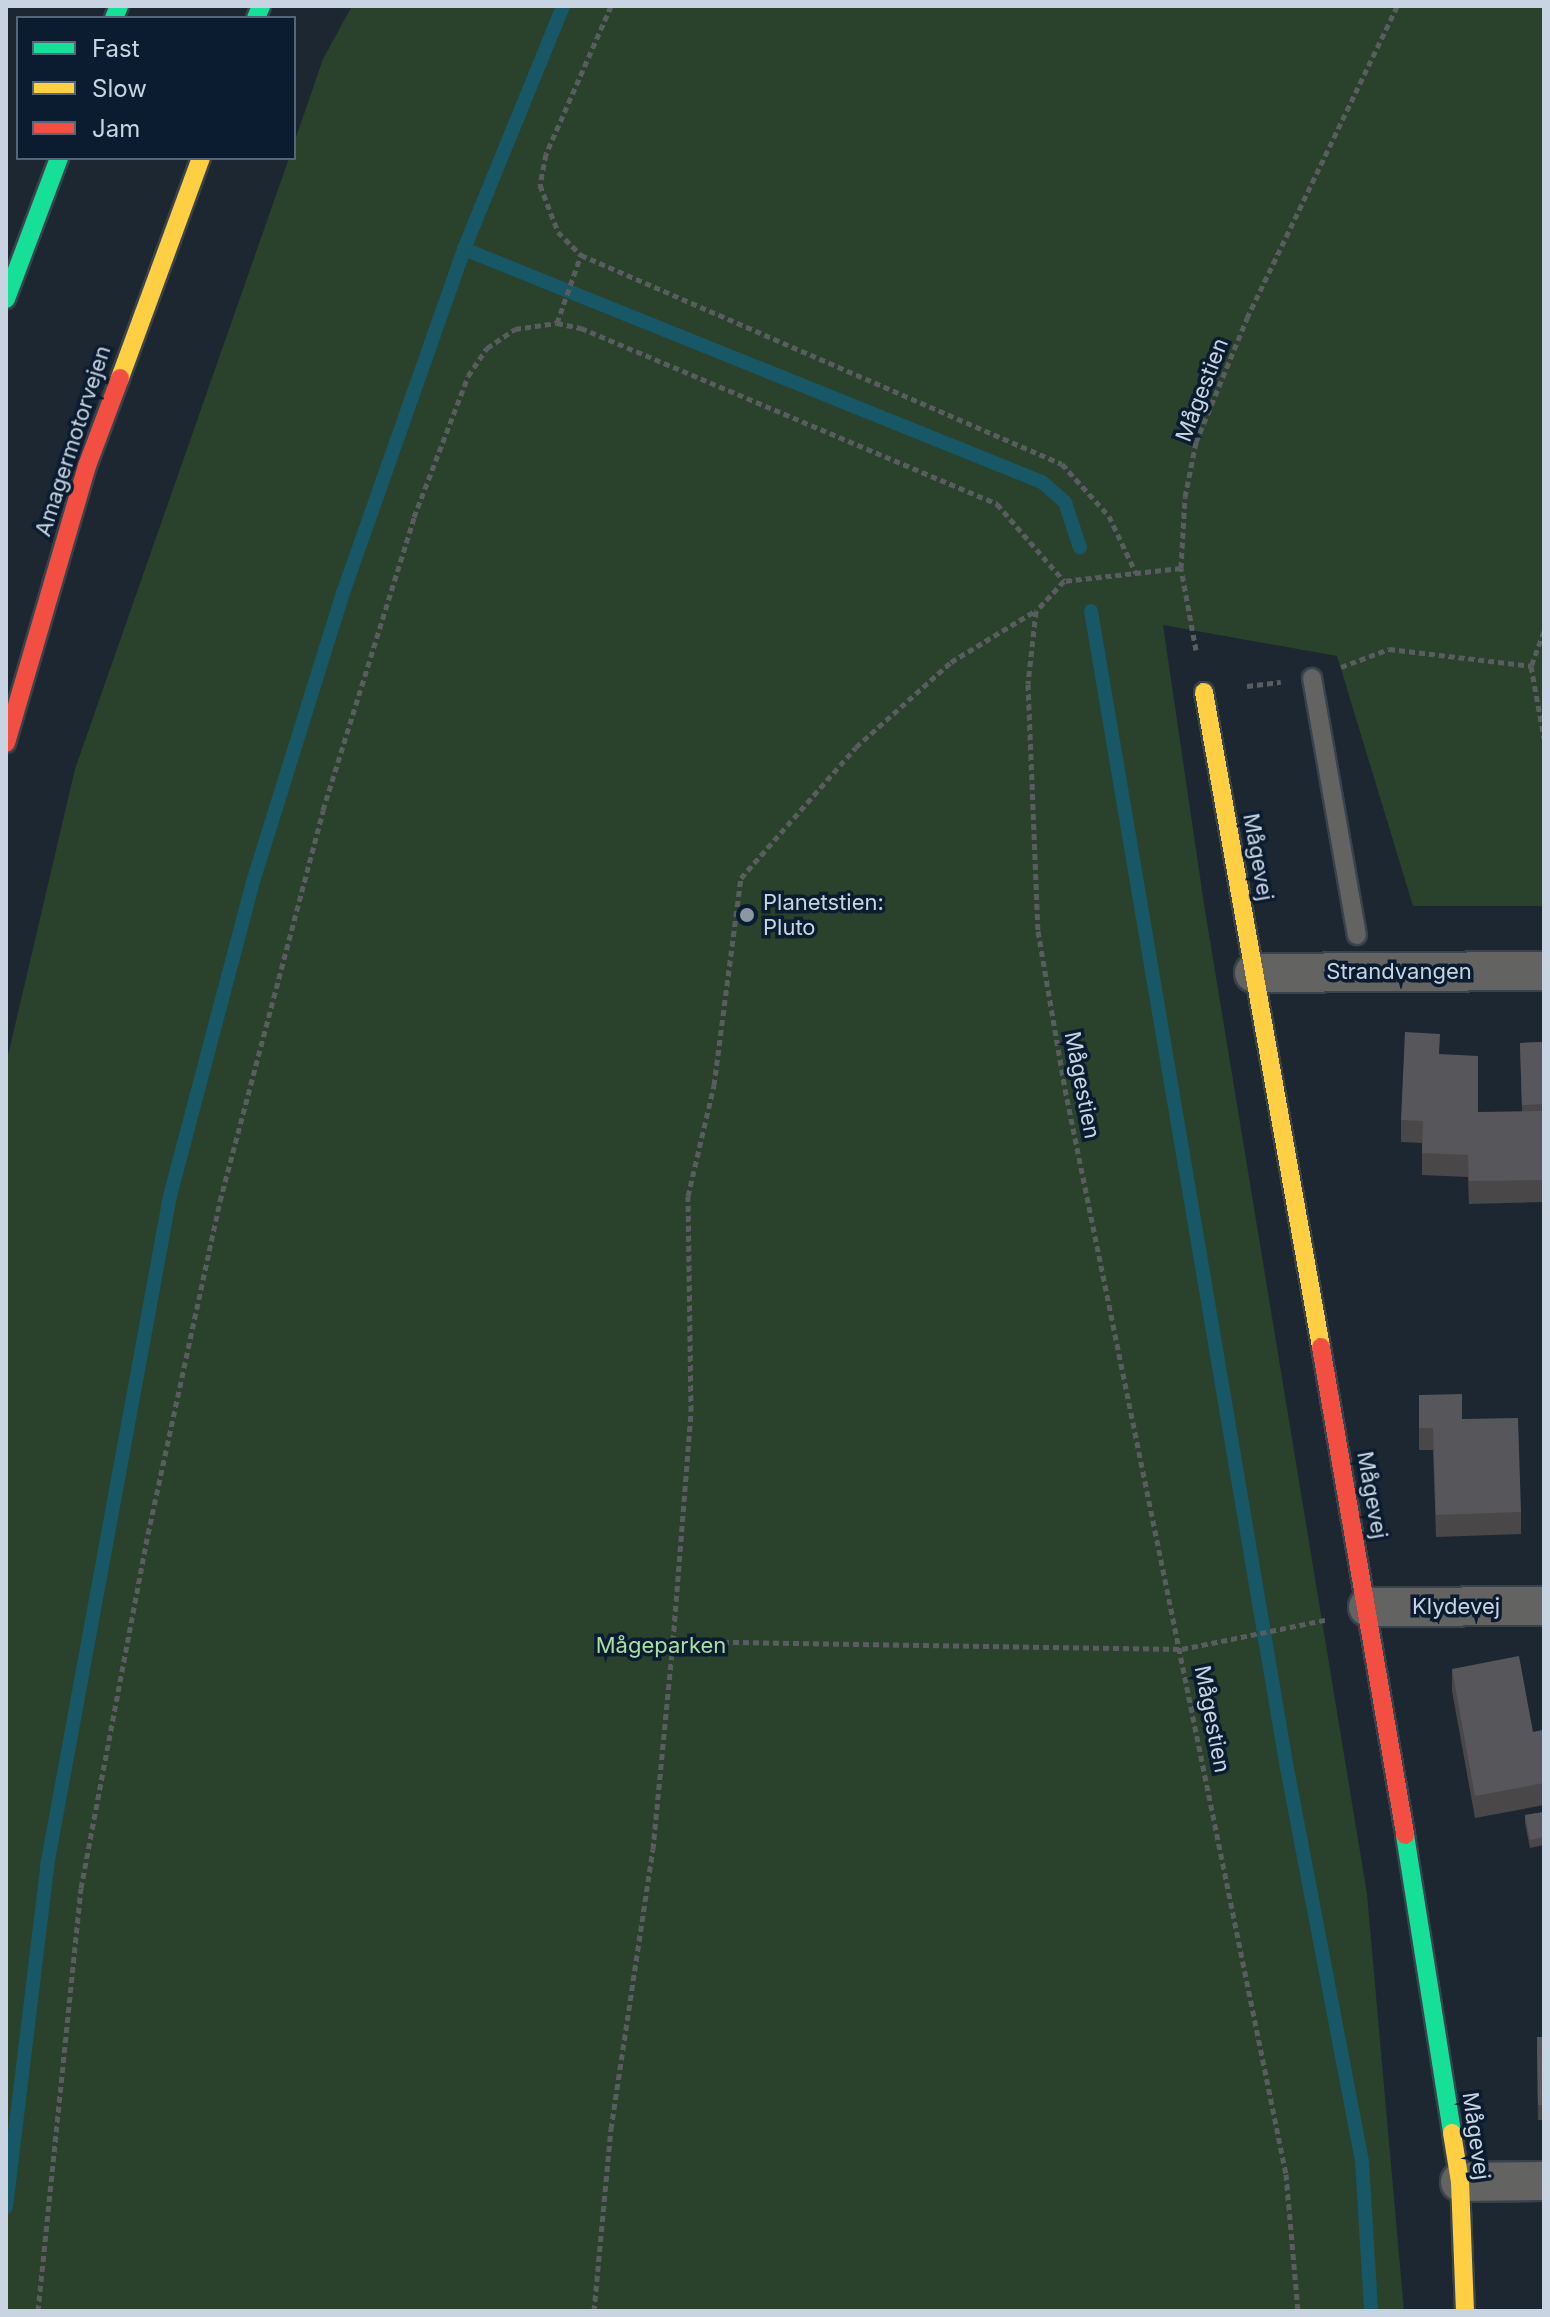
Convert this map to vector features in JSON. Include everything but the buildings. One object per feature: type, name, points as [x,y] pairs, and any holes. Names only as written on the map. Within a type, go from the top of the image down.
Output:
[{"type":"main road","points":[[6,299],[58,160]]},
{"type":"main road","name":"Amagermotorvejen","points":[[6,743],[87,466],[200,160]]},
{"type":"main road","name":"Mågevej","points":[[1204,692],[1368,1607],[1460,2182],[1465,2311]]},
{"type":"street","name":"Strandvangen","points":[[1254,973],[1544,971]]},
{"type":"street","name":"Klydevej","points":[[1368,1607],[1544,1606]]},
{"type":"street","points":[[1460,2182],[1544,2181]]},
{"type":"lane","points":[[1312,678],[1357,935]]},
{"type":"path","points":[[611,6],[546,154],[540,185],[558,232],[581,255],[1062,464],[1109,516],[1136,573]]},
{"type":"path","name":"Mågestien","points":[[1204,692],[1181,568],[1185,497],[1196,442],[1247,318],[1397,6]]},
{"type":"path","points":[[557,323],[581,255]]},
{"type":"path","points":[[38,2311],[81,1888],[148,1534],[228,1170],[323,810],[414,517],[468,376],[487,348],[515,329],[557,323],[581,328],[997,504],[1064,581]]},
{"type":"path","points":[[594,2311],[611,2129],[653,1849],[673,1641],[691,1411],[688,1196],[714,1085],[741,878],[866,738],[951,662],[1036,611],[1064,581],[1181,568]]},
{"type":"path","name":"Mågestien","points":[[1036,611],[1028,684],[1038,931],[1065,1089],[1182,1649],[1286,2174],[1298,2311]]},
{"type":"path","points":[[1544,631],[1531,666],[1544,738]]},
{"type":"path","points":[[1204,692],[1312,678],[1389,649],[1531,666]]},
{"type":"path","points":[[673,1641],[1182,1649],[1284,1632]]},
{"type":"green space","name":"Mågeparken","points":[[352,6],[1544,6],[1544,906],[1413,906],[1337,656],[1163,625],[1204,904],[1367,1894],[1404,2311],[6,2311],[6,1064],[75,769],[288,160],[296,160],[296,137],[323,59]]},
{"type":"waterway","points":[[6,2207],[47,1866],[170,1196],[252,885],[343,593],[464,249],[563,6]]},
{"type":"waterway","points":[[464,249],[1042,482],[1065,502],[1080,548]]},
{"type":"waterway","points":[[1091,611],[1286,1763],[1362,2162],[1371,2311]]},
{"type":"traffic: fast","points":[[115,16],[119,6]]},
{"type":"traffic: fast","points":[[257,16],[261,6]]},
{"type":"traffic: fast","points":[[6,299],[58,160]]},
{"type":"traffic: fast","points":[[1405,1835],[1452,2133]]},
{"type":"traffic: slow","points":[[120,378],[200,160]]},
{"type":"traffic: slow","points":[[1204,692],[1321,1347]]},
{"type":"traffic: slow","points":[[1452,2133],[1460,2182],[1465,2311]]},
{"type":"traffic: jam","points":[[6,743],[87,466],[120,378]]},
{"type":"traffic: jam","points":[[1321,1347],[1405,1835]]},
{"type":"place","name":"Planetstien: Pluto","points":[[747,915]]}]
